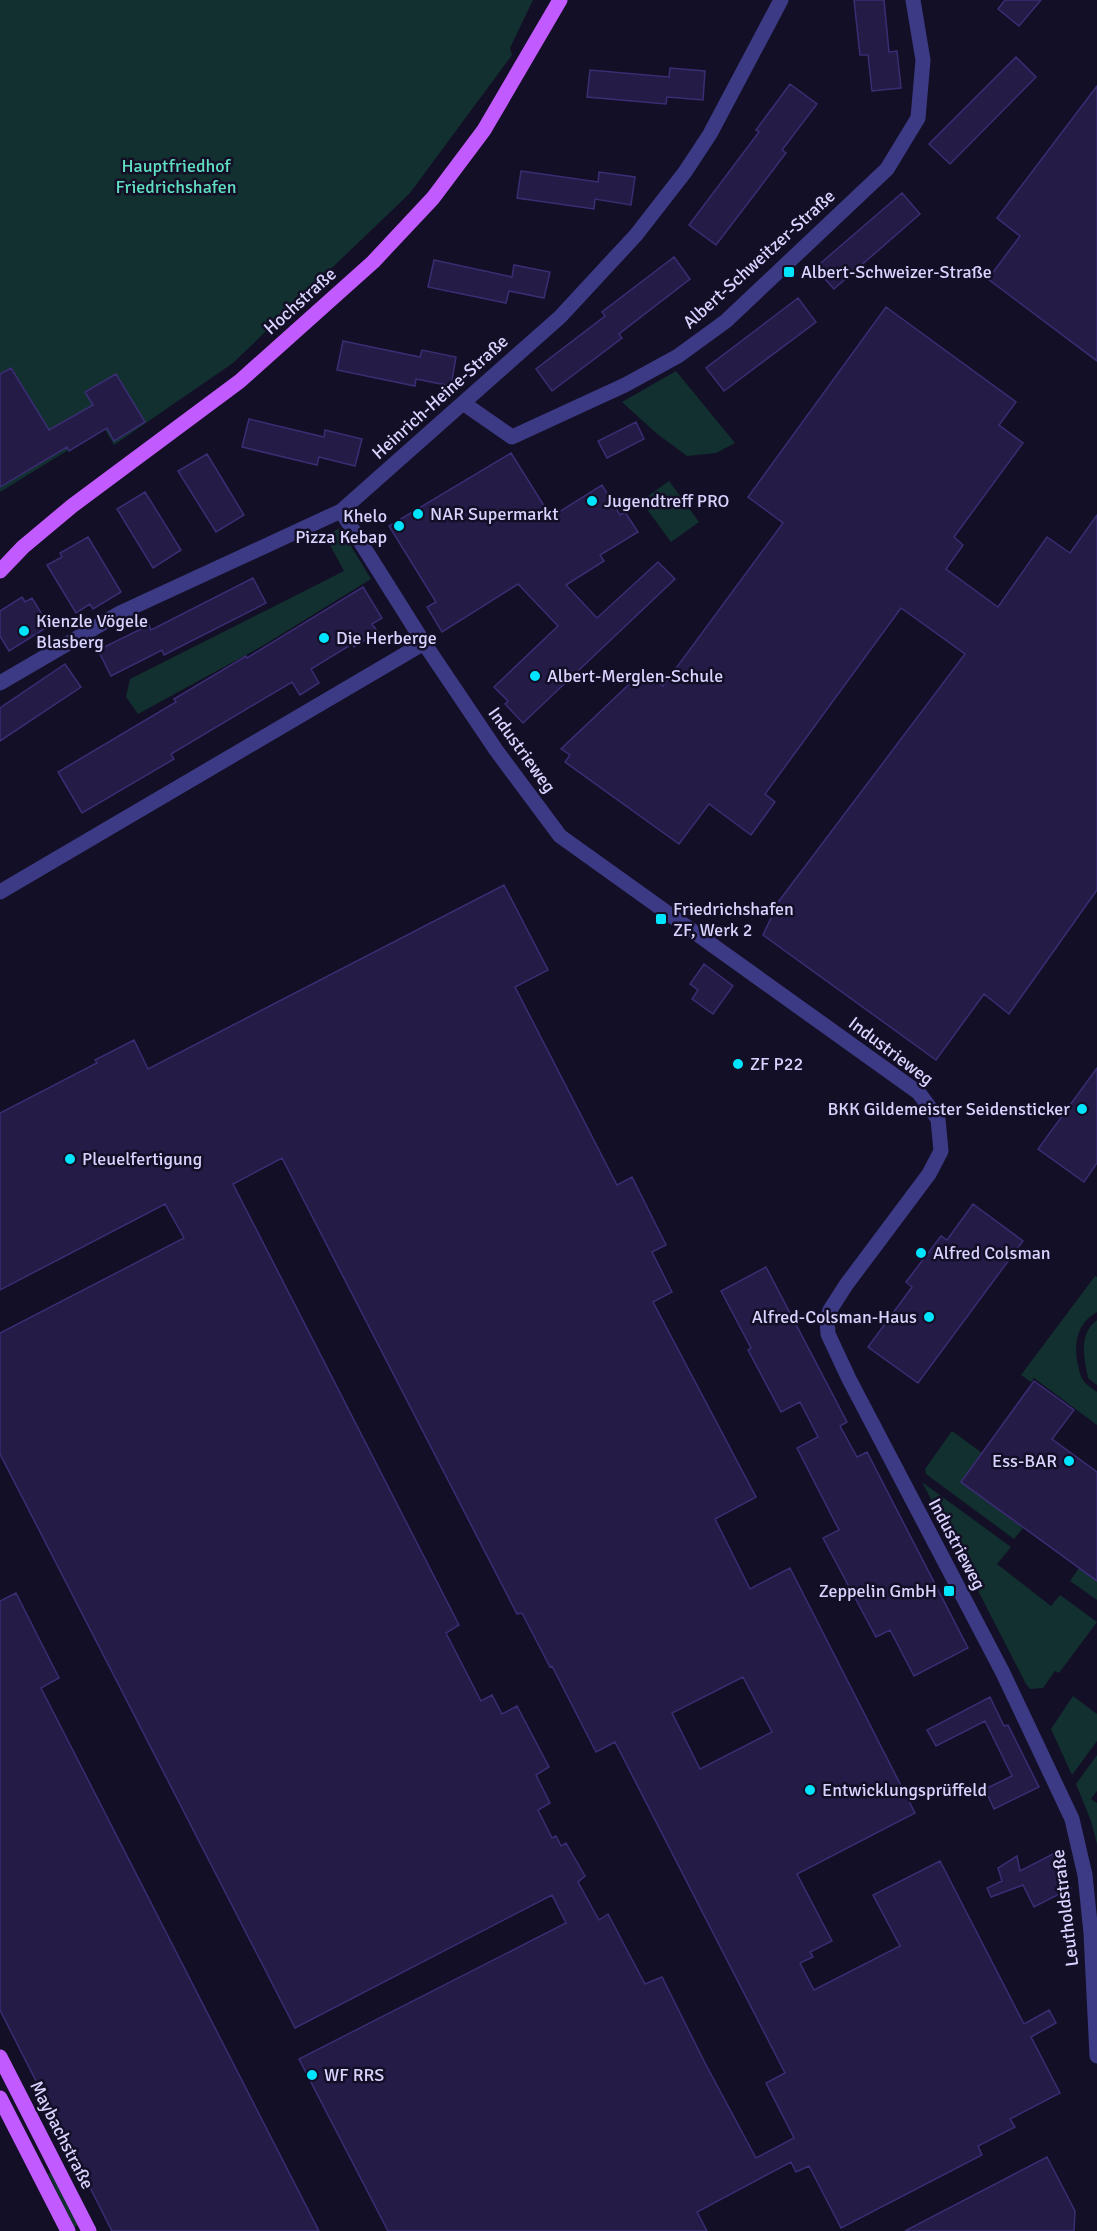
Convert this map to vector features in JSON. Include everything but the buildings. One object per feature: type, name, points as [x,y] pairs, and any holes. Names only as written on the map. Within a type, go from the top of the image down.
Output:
[{"type":"main road","name":"Hochstraße","points":[[0,571],[23,547],[72,506],[240,381],[374,262],[433,198],[484,130],[560,0]]},
{"type":"main road","name":"Maybachstraße","points":[[0,2057],[89,2231]]},
{"type":"main road","points":[[0,2097],[68,2231]]},
{"type":"street","name":"Heinrich-Heine-Straße","points":[[0,682],[120,614],[341,511],[560,316],[636,235],[685,172],[710,134],[781,0]]},
{"type":"street","name":"Albert-Schweitzer-Straße","points":[[462,403],[512,437],[625,385],[678,356],[726,321],[887,169],[918,118],[923,60],[913,0]]},
{"type":"street","name":"Industrieweg","points":[[341,511],[424,643],[496,750],[560,836],[919,1093],[938,1119],[941,1151],[929,1174],[830,1310],[827,1320],[828,1334],[1030,1729]]},
{"type":"street","points":[[0,892],[424,643]]},
{"type":"street","name":"Leutholdstraße","points":[[1030,1729],[1072,1820],[1085,1875],[1091,1934],[1097,2056]]},
{"type":"street","points":[[0,2097],[15,2087]]},
{"type":"green space","name":"Hauptfriedhof Friedrichshafen","points":[[0,0],[533,0],[510,48],[512,55],[410,193],[233,363],[114,445],[104,428],[0,492]]},
{"type":"green space","points":[[676,371],[735,443],[716,453],[687,456],[656,433],[622,402]]},
{"type":"green space","points":[[669,481],[699,522],[671,542],[641,501]]},
{"type":"green space","points":[[340,528],[371,579],[264,645],[138,714],[126,697],[130,679],[344,571],[325,536]]},
{"type":"green space","points":[[1095,1276],[1097,1277],[1097,1312],[1085,1321],[1077,1339],[1076,1353],[1082,1378],[1097,1392],[1097,1425],[1034,1378],[1031,1382],[1021,1375]]},
{"type":"green space","points":[[1097,1320],[1097,1385],[1088,1378],[1084,1347],[1087,1332]]},
{"type":"green space","points":[[952,1431],[982,1453],[961,1482],[1023,1528],[1014,1539],[926,1474],[925,1469]]},
{"type":"green space","points":[[922,1482],[1011,1547],[997,1564],[1051,1606],[1060,1595],[1097,1622],[1059,1673],[1055,1671],[1043,1688],[1030,1689],[1026,1684]]},
{"type":"green space","points":[[1079,1568],[1097,1581],[1097,1600],[1070,1581]]},
{"type":"green space","points":[[1073,1696],[1097,1714],[1097,1741],[1072,1775],[1051,1729]]},
{"type":"green space","points":[[1097,1755],[1097,1791],[1091,1799],[1097,1803],[1097,1844],[1091,1821],[1076,1784]]},
{"type":"green space","points":[[51,2172],[78,2225],[74,2227],[48,2174]]},
{"type":"place","name":"Albert-Schweizer-Straße","points":[[789,272]]},
{"type":"place","name":"Jugendtreff PRO","points":[[592,501]]},
{"type":"place","name":"NAR Supermarkt","points":[[418,514]]},
{"type":"place","name":"Khelo Pizza Kebap","points":[[399,526]]},
{"type":"place","name":"Kienzle Vögele Blasberg","points":[[24,631]]},
{"type":"place","name":"Die Herberge","points":[[324,638]]},
{"type":"place","name":"Albert-Merglen-Schule","points":[[535,676]]},
{"type":"place","name":"Friedrichshafen ZF, Werk 2","points":[[661,919]]},
{"type":"place","name":"ZF P22","points":[[738,1064]]},
{"type":"place","name":"BKK Gildemeister Seidensticker","points":[[1082,1109]]},
{"type":"place","name":"Pleuelfertigung","points":[[70,1159]]},
{"type":"place","name":"Alfred Colsman","points":[[921,1253]]},
{"type":"place","name":"Alfred-Colsman-Haus","points":[[929,1317]]},
{"type":"place","name":"Ess-BAR","points":[[1069,1461]]},
{"type":"place","name":"Zeppelin GmbH","points":[[949,1591]]},
{"type":"place","name":"Entwicklungsprüffeld","points":[[810,1790]]},
{"type":"place","name":"WF RRS","points":[[312,2075]]}]
